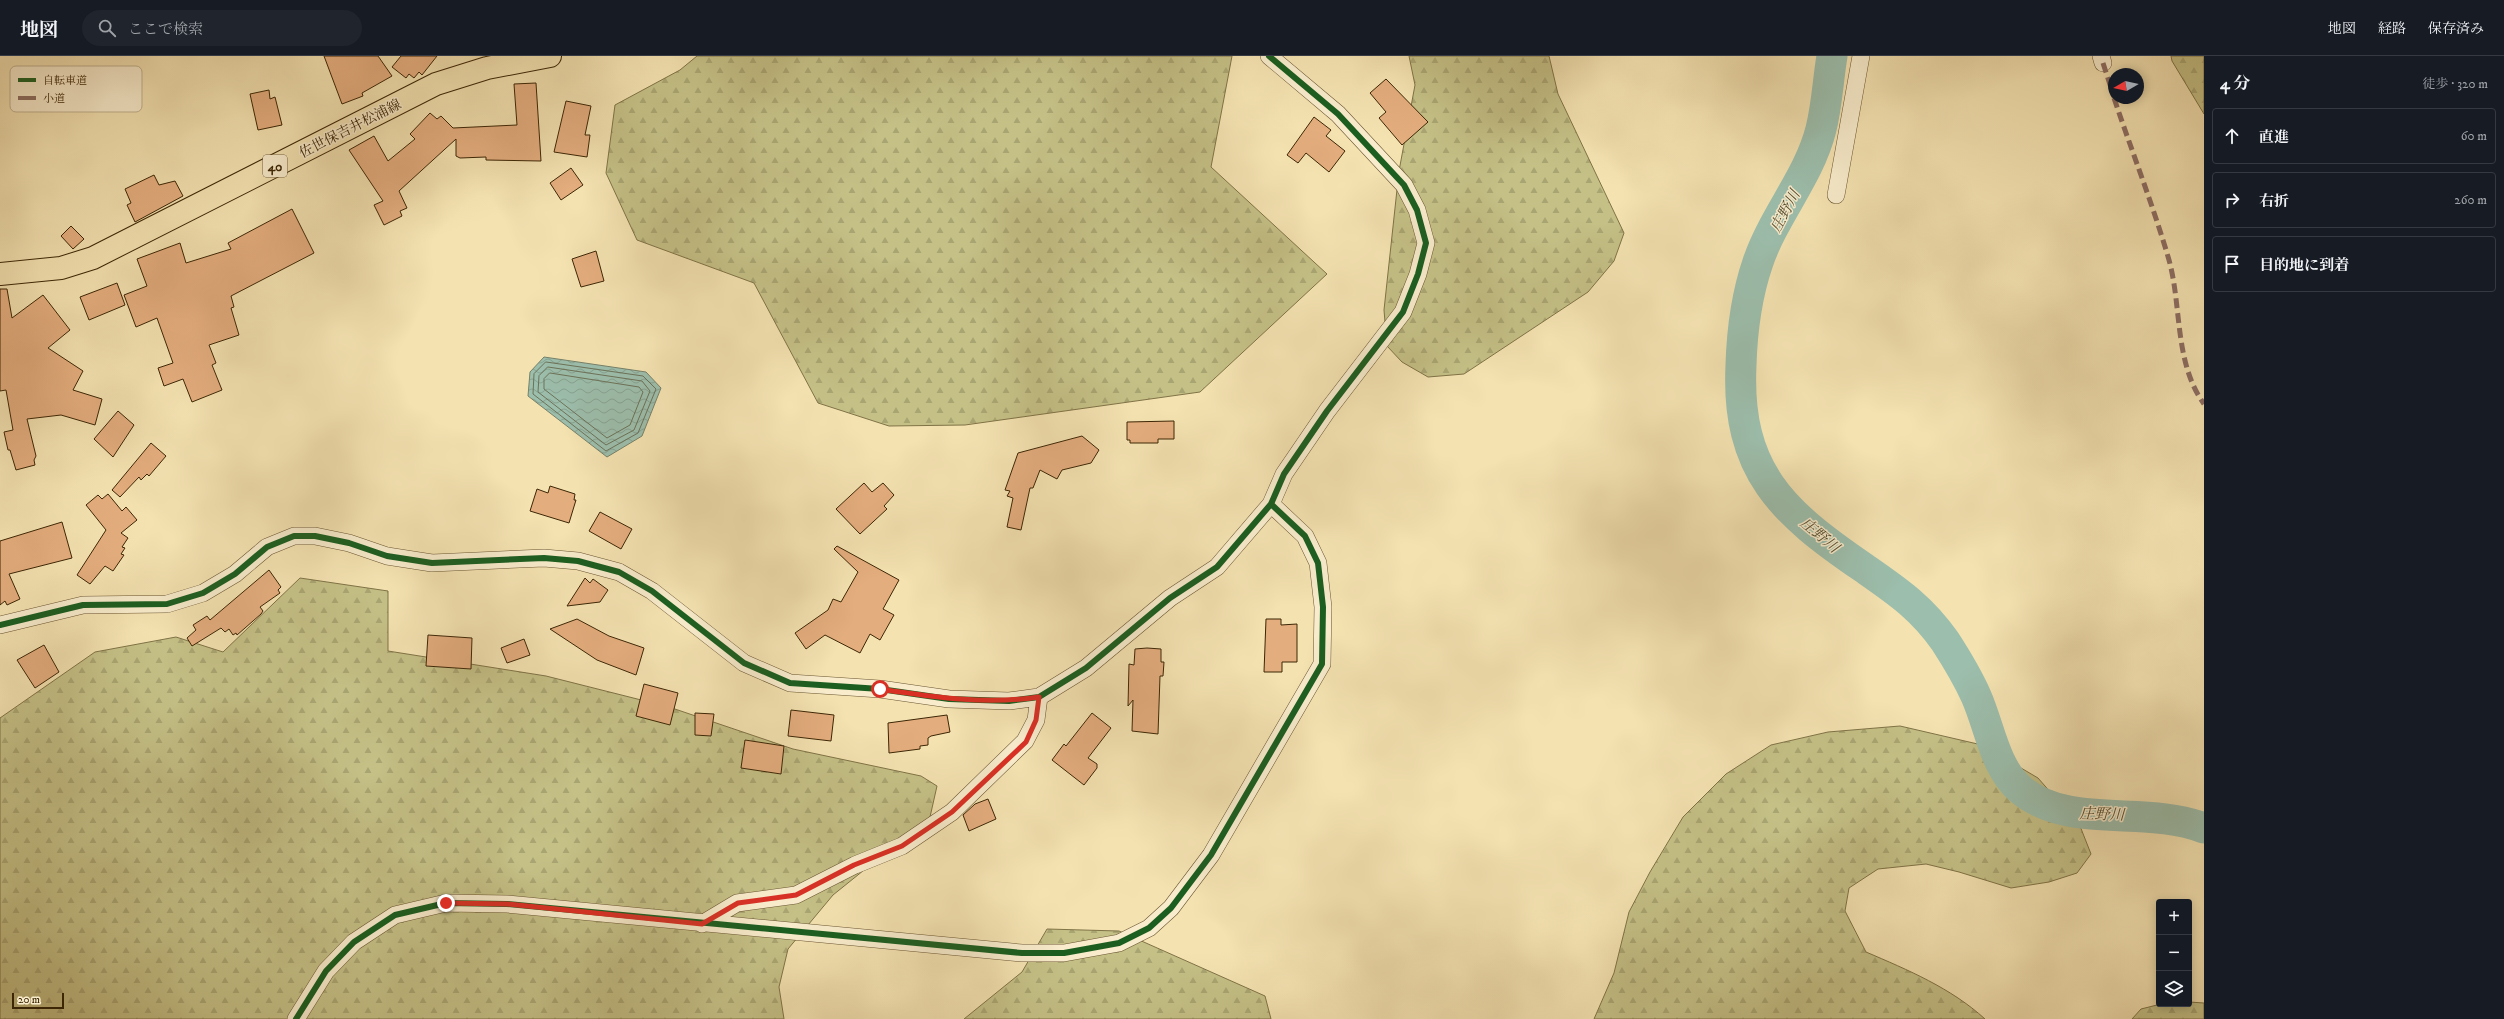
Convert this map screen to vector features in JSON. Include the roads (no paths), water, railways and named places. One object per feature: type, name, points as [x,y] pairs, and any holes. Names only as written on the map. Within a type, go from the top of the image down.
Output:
[{"type":"main road","name":"佐世保吉井松浦線","points":[[0,274],[60,268],[93,258],[436,84],[487,68],[550,56]]},
{"type":"street","points":[[0,625],[82,605],[167,604],[203,593],[235,574],[267,547],[294,536],[314,536],[349,544],[387,556],[432,563],[544,558],[578,561],[619,572],[652,591],[744,663],[790,683],[880,689],[949,699],[1009,701],[1039,697],[1086,668],[1170,598],[1217,567],[1271,504],[1284,474],[1314,430],[1403,312],[1418,274],[1426,243],[1417,210],[1404,185],[1338,114],[1269,56]]},
{"type":"street","points":[[1836,195],[1862,56]]},
{"type":"street","points":[[296,1019],[326,971],[354,942],[395,915],[446,903],[507,904],[702,924],[1022,953],[1064,953],[1100,948],[1119,943],[1149,928],[1171,908],[1211,855],[1322,664],[1323,607],[1318,563],[1305,536],[1271,504]]},
{"type":"street","points":[[702,924],[738,903],[796,895],[854,865],[902,846],[952,812],[1026,742],[1036,720],[1039,697]]},
{"type":"water","points":[[544,357],[646,372],[661,388],[642,436],[607,457],[528,396],[530,372]]},
{"type":"waterway","name":"庄野川","points":[[1832,56],[1823,120],[1816,147],[1765,245],[1754,274],[1748,300],[1741,365],[1741,402],[1747,434],[1756,461],[1770,485],[1788,507],[1809,528],[1898,592],[1918,609],[1936,629],[1966,675],[1981,708],[1999,758],[2012,781],[2021,790],[2040,802],[2062,810],[2085,814],[2158,818],[2181,821],[2204,828]]}]
